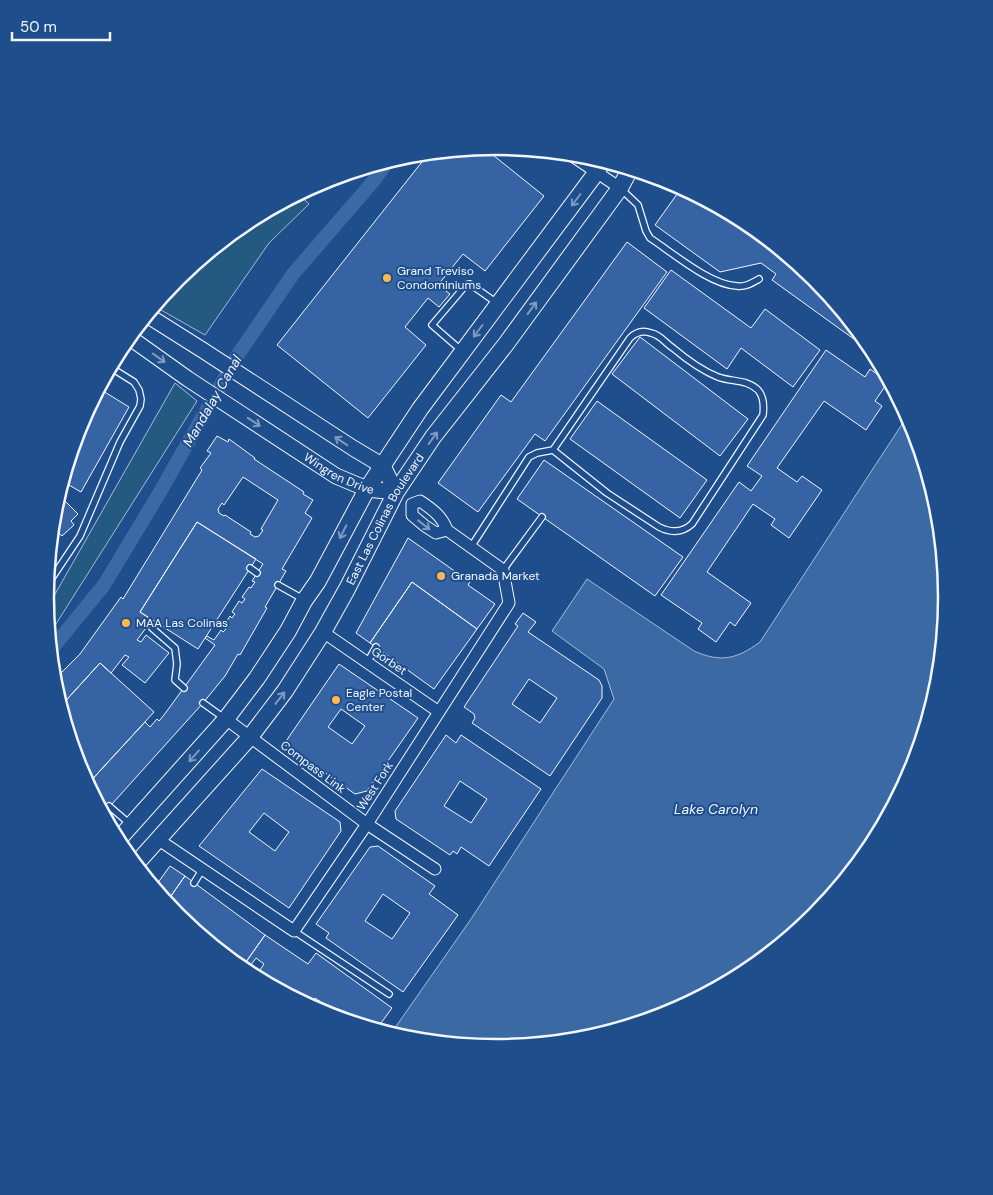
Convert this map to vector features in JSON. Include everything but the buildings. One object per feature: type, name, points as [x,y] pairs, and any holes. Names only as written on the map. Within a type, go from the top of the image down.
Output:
[{"type":"main road","points":[[123,835],[226,719],[257,678],[288,632],[367,489],[420,409],[600,167]]},
{"type":"main road","name":"East Las Colinas Boulevard","points":[[140,860],[250,736],[286,692],[347,590],[396,492],[434,437],[506,344],[620,188],[627,175]]},
{"type":"street","points":[[600,167],[620,188]]},
{"type":"street","name":"Wingren Drive","points":[[153,319],[383,466],[396,492]]},
{"type":"street","name":"Wingren Drive","points":[[136,341],[188,379],[336,476],[367,489],[396,492]]},
{"type":"street","points":[[396,492],[412,504]]},
{"type":"street","points":[[412,504],[420,501],[427,506],[443,519],[447,530],[503,570]]},
{"type":"street","points":[[412,504],[412,515],[425,526],[436,533],[447,530]]},
{"type":"street","name":"West Fork","points":[[294,931],[367,824],[509,603],[503,570]]},
{"type":"street","name":"Gorbet","points":[[323,632],[439,712]]},
{"type":"street","name":"Compass Link","points":[[226,719],[367,824],[435,869]]},
{"type":"street","points":[[159,840],[294,931]]},
{"type":"lane","points":[[620,188],[638,205],[650,238],[712,279],[738,286],[747,285],[759,279]]},
{"type":"lane","points":[[462,352],[432,326],[466,285],[470,284],[498,304]]},
{"type":"lane","points":[[471,547],[529,457],[537,453],[554,450],[630,338],[636,333],[643,331],[658,335],[672,348],[719,378],[738,380],[754,386],[761,394],[763,401],[763,416],[692,524],[680,532],[665,530],[659,527],[607,493],[554,450]]},
{"type":"lane","points":[[55,573],[80,536],[120,442],[140,406],[140,390],[134,382],[116,371]]},
{"type":"lane","points":[[503,570],[542,517]]},
{"type":"lane","points":[[250,568],[257,573]]},
{"type":"lane","points":[[278,585],[304,601]]},
{"type":"lane","points":[[152,628],[175,648],[178,664],[175,680],[184,688]]},
{"type":"lane","points":[[367,662],[376,647]]},
{"type":"lane","points":[[203,703],[226,719]]},
{"type":"lane","points":[[109,806],[132,826]]},
{"type":"lane","points":[[194,883],[202,870]]},
{"type":"lane","points":[[294,931],[389,994]]},
{"type":"shaded area","points":[[303,199],[309,204],[269,243],[205,335],[161,310],[183,284],[227,246],[275,214]]},
{"type":"shaded area","points":[[175,383],[197,401],[55,626],[54,596]]},
{"type":"water","name":"Lake Carolyn","points":[[903,422],[924,483],[931,511],[935,540],[939,598],[935,655],[931,684],[924,712],[906,767],[880,819],[848,867],[810,911],[766,949],[718,981],[692,995],[639,1017],[583,1032],[525,1039],[468,1039],[410,1032],[395,1028],[471,919],[614,699],[604,669],[552,631],[587,579],[694,651],[704,655],[721,658],[728,657],[744,652],[760,642]]},
{"type":"waterway","name":"Mandalay Canal","points":[[57,643],[104,585],[160,492],[237,356],[293,274],[381,170]]},
{"type":"place","name":"Grand Treviso Condominiums","points":[[387,278]]},
{"type":"place","name":"Granada Market","points":[[441,576]]},
{"type":"place","name":"MAA Las Colinas","points":[[126,623]]},
{"type":"place","name":"Eagle Postal Center","points":[[336,700]]}]
